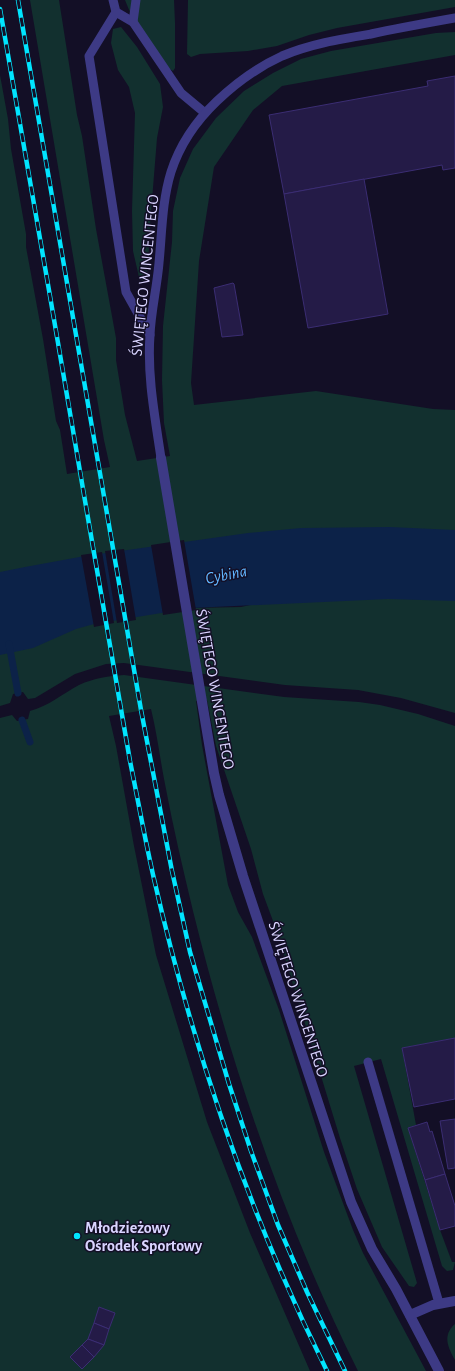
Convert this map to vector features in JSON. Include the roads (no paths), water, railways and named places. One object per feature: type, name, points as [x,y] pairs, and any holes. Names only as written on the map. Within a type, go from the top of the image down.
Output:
[{"type":"street","name":"ŚWIĘTEGO WINCENTEGO","points":[[161,458],[214,773],[243,876],[351,1202],[372,1249],[410,1315],[439,1371]]},
{"type":"street","points":[[410,1315],[439,1303],[455,1301]]},
{"type":"lane","points":[[113,0],[116,12],[89,56],[126,292],[150,335]]},
{"type":"lane","points":[[134,22],[136,0]]},
{"type":"lane","points":[[116,12],[134,22],[181,93],[205,113]]},
{"type":"lane","name":"ŚWIĘTEGO WINCENTEGO","points":[[161,458],[153,411],[150,335],[159,264],[163,208],[171,173],[183,144],[191,131],[205,113],[224,94],[247,76],[283,56],[323,43],[455,18]]},
{"type":"lane","points":[[368,1062],[439,1303]]},
{"type":"water","name":"Cybina","points":[[390,527],[455,530],[455,601],[388,599],[192,608],[94,624],[76,629],[33,648],[0,655],[0,572],[85,556],[248,533],[301,528]]},
{"type":"waterway","points":[[9,644],[18,693]]},
{"type":"waterway","points":[[22,720],[30,742]]},
{"type":"railway","points":[[18,0],[141,710],[172,871],[190,952],[229,1084],[251,1151],[278,1225],[307,1292],[345,1371]]},
{"type":"railway","points":[[0,9],[130,761],[154,879],[169,943],[205,1068],[248,1192],[299,1312],[327,1371]]},
{"type":"place","name":"Młodzieżowy Ośrodek Sportowy","points":[[77,1236]]}]
